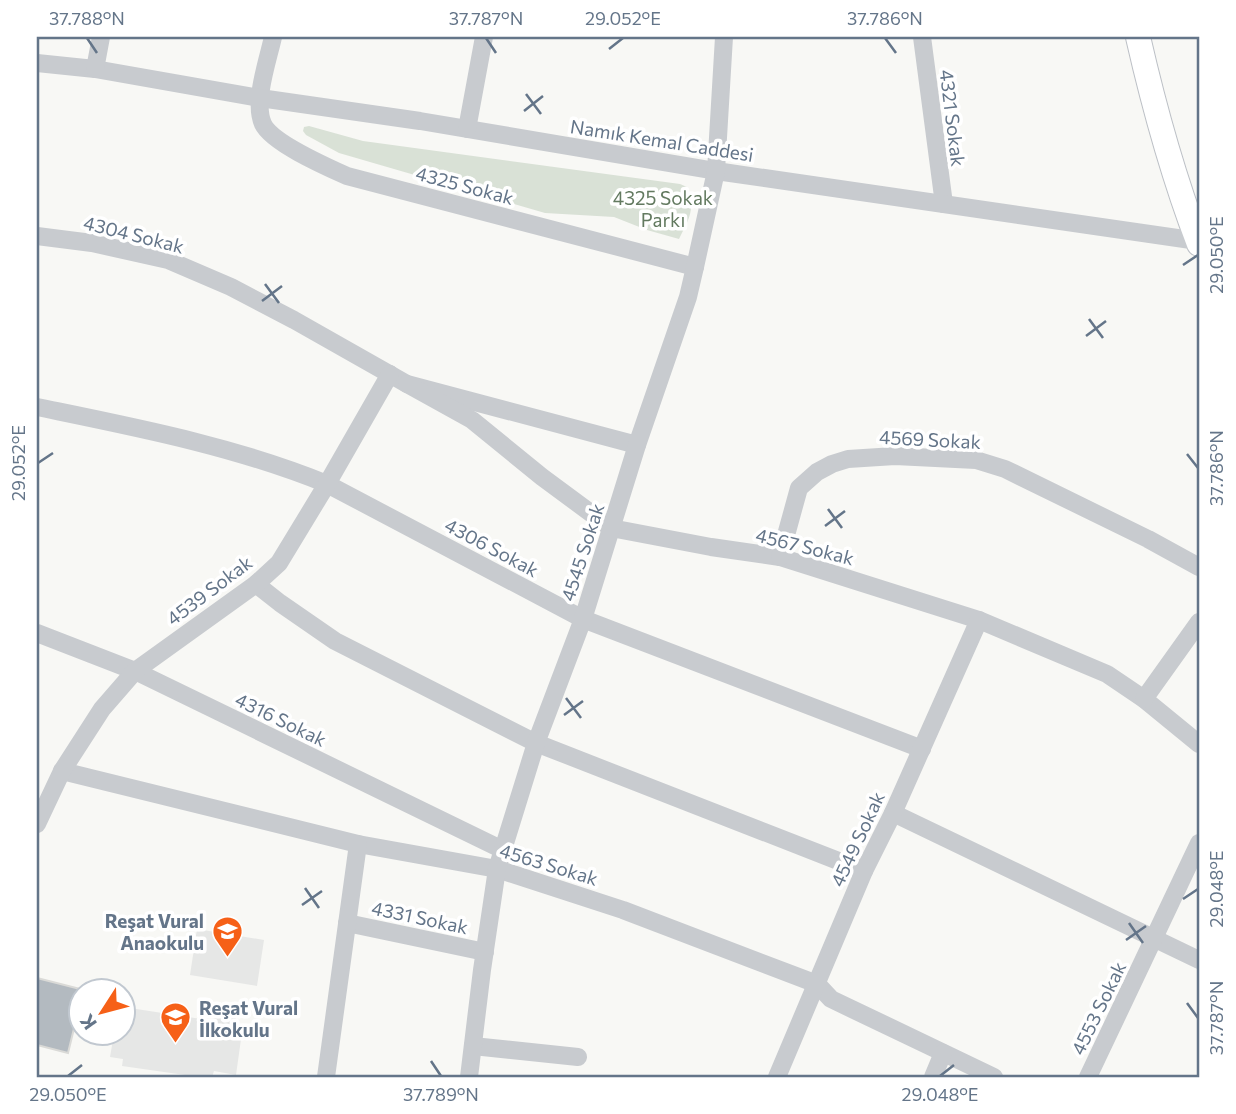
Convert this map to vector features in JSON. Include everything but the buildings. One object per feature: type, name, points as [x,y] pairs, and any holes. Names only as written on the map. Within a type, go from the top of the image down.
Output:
[{"type":"street","points":[[95,69],[100,37]]},
{"type":"street","points":[[260,98],[274,37]]},
{"type":"street","points":[[467,129],[484,37]]},
{"type":"street","name":"4545 Sokak","points":[[469,1077],[497,869],[537,743],[583,619],[637,445],[688,297],[716,171],[724,37]]},
{"type":"street","name":"4321 Sokak","points":[[922,37],[944,204]]},
{"type":"street","points":[[1138,37],[1166,145],[1199,242]]},
{"type":"street","name":"Namık Kemal Caddesi","points":[[37,63],[95,69],[716,171],[1199,242]]},
{"type":"street","name":"4325 Sokak","points":[[260,98],[261,116],[270,132],[290,147],[347,176],[695,267]]},
{"type":"street","name":"4304 Sokak","points":[[37,236],[92,243],[168,260],[231,287],[407,384]]},
{"type":"street","name":"4539 Sokak","points":[[37,824],[62,771],[102,709],[135,671],[256,584],[278,563],[390,374]]},
{"type":"street","points":[[407,384],[637,445]]},
{"type":"street","name":"4567 Sokak","points":[[407,384],[472,420],[611,528],[780,557],[979,620],[1107,674],[1144,699],[1199,744]]},
{"type":"street","name":"4306 Sokak","points":[[37,407],[163,433],[278,466],[327,484],[583,619],[922,749]]},
{"type":"street","name":"4569 Sokak","points":[[780,557],[799,488],[817,472],[848,459],[895,456],[989,463],[1111,520],[1199,567]]},
{"type":"street","points":[[256,584],[335,641],[537,743],[864,871]]},
{"type":"street","name":"4549 Sokak","points":[[777,1077],[864,871],[893,813],[979,620]]},
{"type":"street","points":[[1144,699],[1199,622]]},
{"type":"street","name":"4316 Sokak","points":[[37,633],[135,671],[503,850]]},
{"type":"street","name":"4563 Sokak","points":[[62,771],[358,844],[497,869],[623,909],[817,984],[831,999],[995,1077]]},
{"type":"street","points":[[893,813],[1199,960]]},
{"type":"street","name":"4553 Sokak","points":[[1088,1077],[1199,843]]},
{"type":"street","points":[[326,1077],[358,844]]},
{"type":"street","name":"4331 Sokak","points":[[346,923],[485,952]]},
{"type":"street","points":[[473,1046],[578,1057]]},
{"type":"street","points":[[933,1077],[943,1053]]},
{"type":"shaded area","name":"Reşat Vural Anaokulu","points":[[197,929],[264,940],[257,986],[190,975]]},
{"type":"shaded area","name":"Reşat Vural İlkokulu","points":[[136,1009],[214,1021],[216,1012],[236,1015],[235,1023],[243,1025],[236,1075],[214,1071],[212,1077],[199,1077],[122,1066],[123,1059],[110,1057],[112,1048],[136,1048]]},
{"type":"green space","name":"4325 Sokak Parkı","points":[[309,126],[363,141],[680,184],[687,187],[690,195],[690,214],[679,239],[614,217],[545,213],[339,153],[306,135],[304,127]]},
{"type":"place","name":"Reşat Vural Anaokulu","points":[[227,958]]},
{"type":"place","name":"Reşat Vural İlkokulu","points":[[176,1045]]}]
